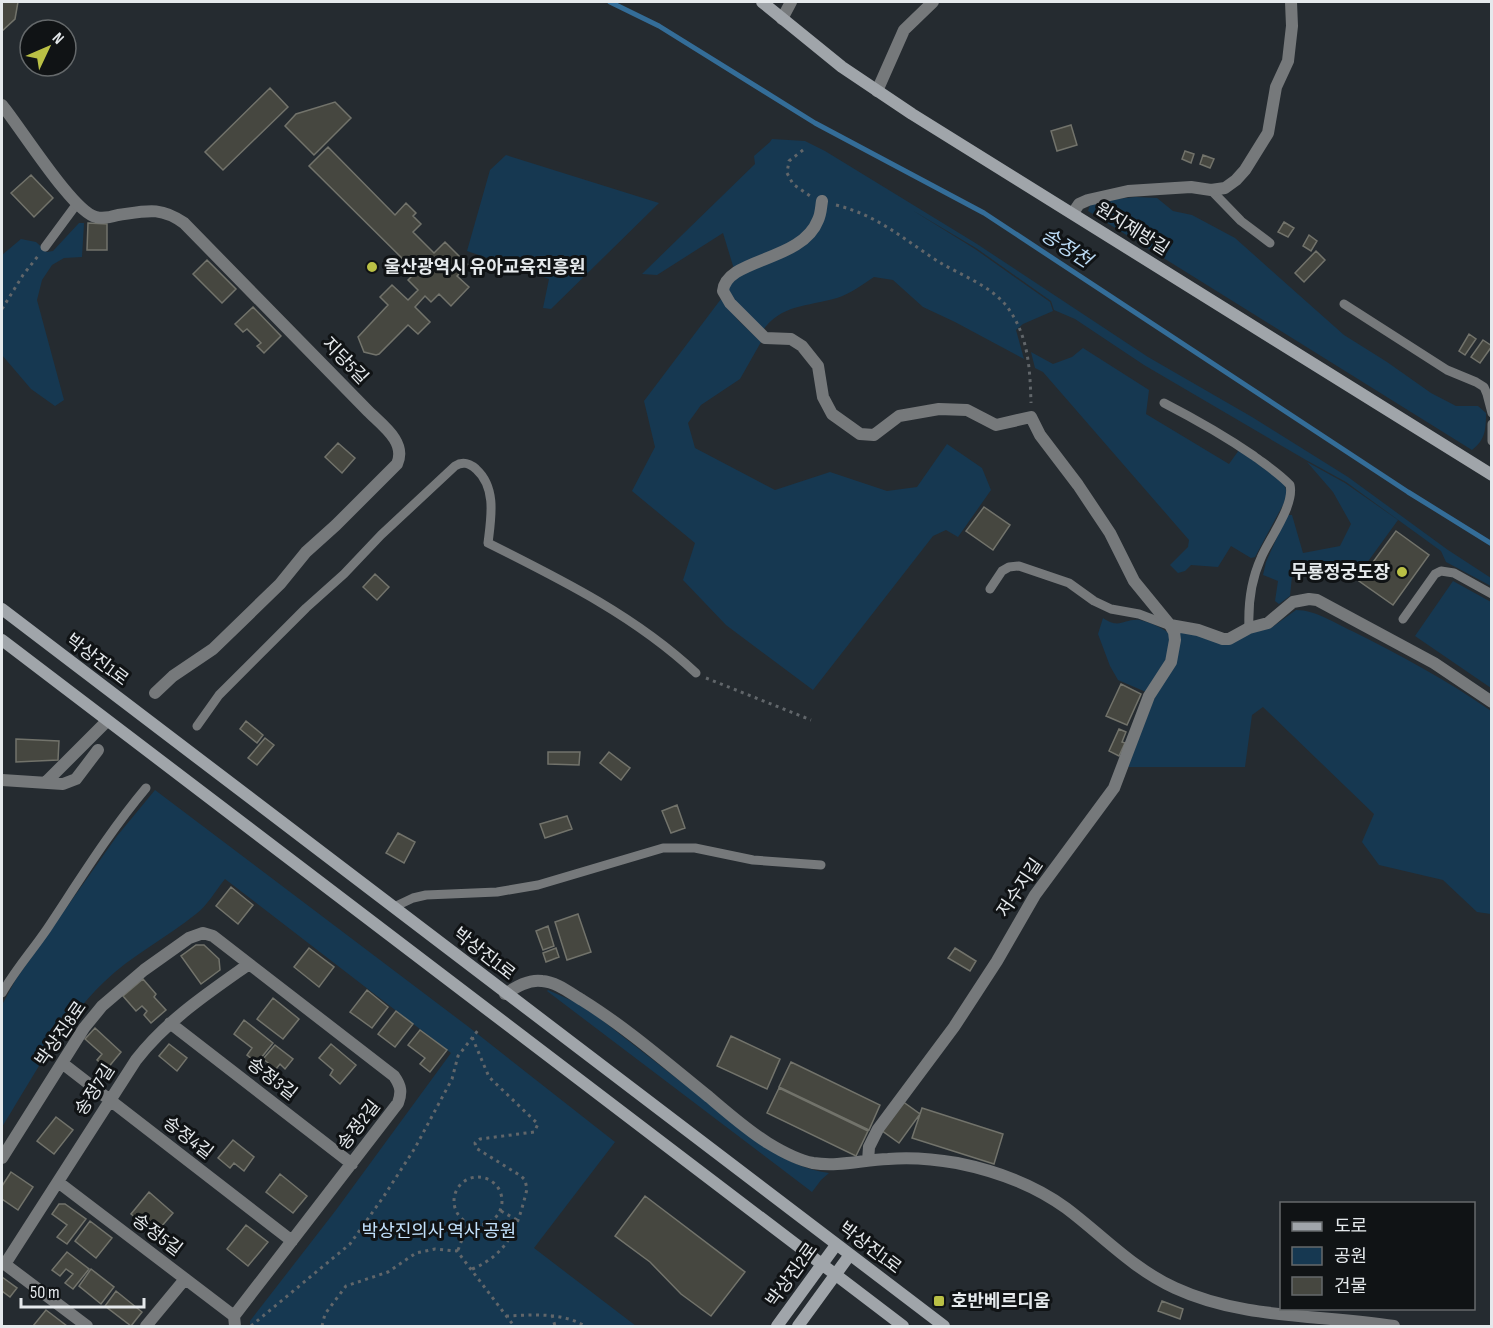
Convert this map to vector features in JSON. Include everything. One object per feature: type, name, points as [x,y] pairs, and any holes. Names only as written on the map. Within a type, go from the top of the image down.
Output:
[{"type":"street","name":"원지제방길","points":[[762,2],[842,68],[877,91],[1491,474]]},
{"type":"street","points":[[782,19],[791,2]]},
{"type":"street","points":[[877,91],[904,30],[933,2]]},
{"type":"street","points":[[1073,213],[1079,204],[1088,200],[1128,191],[1191,188],[1211,190],[1224,188],[1236,180],[1245,170],[1268,133],[1276,87],[1288,61],[1292,26],[1291,2]]},
{"type":"street","name":"지당5길","points":[[2,105],[76,205],[93,217],[104,218],[149,210],[173,215],[184,223],[390,434],[399,448],[397,464],[306,552],[280,584],[213,649],[172,676],[155,693]]},
{"type":"street","points":[[822,201],[818,220],[810,234],[781,254],[739,270],[728,279],[723,291],[730,303],[760,335],[768,339],[791,339],[811,356],[818,366],[824,397],[832,414],[860,434],[869,436],[880,433],[899,416],[939,409],[967,410],[996,425],[1031,417],[1040,435],[1078,485],[1110,533],[1134,581],[1170,625],[1198,630],[1223,639],[1234,638],[1249,627],[1268,623],[1293,602],[1317,600],[1434,663],[1491,702]]},
{"type":"street","name":"박상진1로","points":[[2,609],[849,1256],[944,1326]]},
{"type":"street","name":"저수지길","points":[[868,1161],[869,1147],[878,1129],[954,1027],[997,961],[1035,894],[1114,788],[1149,696],[1171,662],[1175,640],[1170,625]]},
{"type":"street","points":[[2,640],[903,1326]]},
{"type":"street","points":[[45,783],[107,721]]},
{"type":"street","points":[[2,780],[63,784],[76,779],[98,750]]},
{"type":"street","name":"송정2길","points":[[203,933],[213,936],[394,1076],[400,1084],[402,1094],[398,1103],[292,1241],[235,1321]]},
{"type":"street","name":"박상진8로","points":[[2,1158],[84,1028],[119,991],[189,938],[203,933]]},
{"type":"street","name":"송정7길","points":[[3,1263],[151,1040],[249,964]]},
{"type":"street","points":[[505,994],[532,981],[542,981],[559,986],[636,1038],[769,1144],[812,1163],[834,1164],[915,1158],[987,1170],[1021,1181],[1065,1207],[1146,1271],[1174,1288],[1246,1311],[1394,1326]]},
{"type":"street","name":"송정3길","points":[[170,1023],[351,1164]]},
{"type":"street","name":"송정4길","points":[[62,1062],[292,1241]]},
{"type":"street","name":"송정5길","points":[[58,1182],[185,1279],[235,1321]]},
{"type":"street","name":"박상진2로","points":[[777,1326],[836,1245]]},
{"type":"street","name":"박상진2로","points":[[798,1326],[849,1256]]},
{"type":"street","points":[[3,1263],[87,1326]]},
{"type":"street","points":[[146,1326],[185,1279]]},
{"type":"lane","points":[[1211,190],[1241,220],[1270,243]]},
{"type":"lane","points":[[45,247],[76,205]]},
{"type":"lane","points":[[1344,304],[1447,370],[1484,387],[1491,413]]},
{"type":"lane","points":[[1164,404],[1189,415],[1234,443],[1290,485],[1291,498],[1260,559],[1254,577],[1248,608],[1249,627]]},
{"type":"lane","points":[[1491,424],[1491,441]]},
{"type":"lane","points":[[197,726],[219,695],[306,608],[455,466],[465,463],[470,464],[482,475],[489,492],[492,517],[488,543],[535,565],[604,604],[671,651],[696,673]]},
{"type":"lane","points":[[990,589],[1002,572],[1009,567],[1019,566],[1069,583],[1094,601],[1111,609],[1139,614],[1170,625]]},
{"type":"lane","points":[[1403,620],[1436,574],[1441,571],[1454,573],[1491,594]]},
{"type":"lane","points":[[2,993],[123,816],[146,788]]},
{"type":"lane","points":[[394,907],[426,895],[497,892],[538,885],[663,848],[695,848],[753,860],[821,865]]},
{"type":"path","points":[[803,150],[789,161],[787,173],[789,179],[800,189],[822,201],[879,220],[940,262],[976,282],[1010,310],[1019,329],[1029,362],[1031,417]]},
{"type":"path","points":[[2,309],[23,275],[45,247]]},
{"type":"path","points":[[696,673],[811,720]]},
{"type":"path","points":[[251,1326],[350,1244],[415,1148],[452,1079],[458,1056],[479,1029]]},
{"type":"path","points":[[472,1037],[489,1077],[538,1124],[534,1132],[480,1140],[475,1143],[476,1148],[525,1180],[527,1189],[510,1239],[488,1262],[472,1269]]},
{"type":"path","points":[[481,1177],[495,1183],[502,1196],[501,1211],[491,1223],[476,1226],[468,1224],[457,1214],[454,1206],[456,1191],[466,1180],[481,1177]]},
{"type":"path","points":[[501,1211],[517,1220]]},
{"type":"path","points":[[457,1251],[468,1224]]},
{"type":"path","points":[[322,1326],[325,1314],[346,1286],[388,1272],[416,1253],[435,1249],[457,1251],[514,1326]]},
{"type":"path","points":[[506,1316],[552,1316],[567,1318],[585,1326]]},
{"type":"path","points":[[552,1316],[555,1326]]},
{"type":"green space","points":[[772,139],[805,141],[825,151],[977,244],[1148,357],[1252,417],[1348,477],[1448,550],[1491,578],[1491,586],[1446,562],[1441,551],[1346,482],[1144,365],[1075,319],[1054,310],[1051,301],[976,248],[912,210],[975,249],[1050,302],[1053,311],[1023,324],[1016,330],[1024,359],[923,307],[893,280],[874,277],[842,296],[785,312],[768,324],[761,333],[744,315],[728,289],[734,269],[723,233],[657,275],[642,274],[755,164],[754,156]]},
{"type":"green space","points":[[506,155],[659,203],[551,309],[543,308],[549,279],[467,251],[490,170]]},
{"type":"green space","points":[[1136,197],[1157,198],[1173,211],[1192,215],[1235,238],[1344,335],[1431,393],[1456,406],[1478,406],[1486,413],[1485,430],[1480,442],[1472,450],[1088,211],[1090,205]]},
{"type":"green space","points":[[79,223],[84,223],[82,257],[64,258],[52,265],[42,280],[37,300],[64,400],[55,406],[31,389],[2,355],[2,255],[21,239],[36,242],[47,252],[53,251]]},
{"type":"green space","points":[[721,299],[738,320],[761,342],[740,379],[701,405],[688,423],[695,448],[775,490],[830,472],[887,491],[917,487],[947,444],[982,468],[991,490],[958,537],[946,530],[933,536],[813,690],[726,625],[683,580],[695,543],[632,491],[655,447],[644,401]]},
{"type":"green space","points":[[1083,348],[1149,390],[1146,414],[1229,464],[1239,450],[1284,483],[1287,493],[1284,503],[1255,557],[1251,558],[1231,546],[1218,567],[1191,565],[1185,571],[1178,573],[1170,565],[1188,547],[1189,540],[1043,372],[1035,368],[1031,352],[1053,364],[1072,357]]},
{"type":"green space","points":[[1307,462],[1345,483],[1398,520],[1364,567],[1344,562],[1326,562],[1310,566],[1292,576],[1290,596],[1279,604],[1275,601],[1278,581],[1263,575],[1266,562],[1287,515],[1292,515],[1303,553],[1340,546],[1351,524],[1333,492]]},
{"type":"green space","points":[[1453,581],[1491,602],[1491,688],[1415,636]]},
{"type":"green space","points":[[1296,610],[1311,612],[1388,649],[1440,678],[1491,711],[1491,914],[1477,912],[1443,880],[1379,865],[1362,842],[1374,814],[1263,707],[1252,715],[1245,767],[1128,767],[1179,633],[1250,633],[1271,628]]},
{"type":"green space","points":[[1103,618],[1114,623],[1140,620],[1171,635],[1170,653],[1146,692],[1118,680],[1098,634]]},
{"type":"green space","name":"박상진의사 역사 공원","points":[[155,790],[470,1028],[615,1142],[534,1248],[636,1326],[250,1326],[250,1321],[336,1210],[451,1053],[225,879],[200,911],[126,963],[89,998],[48,1051],[2,1127],[2,1005],[16,979],[117,836]]},
{"type":"green space","points":[[548,990],[575,1002],[598,1017],[766,1148],[804,1167],[829,1173],[812,1192]]},
{"type":"building","points":[[2,2],[18,2],[15,19],[2,31]]},
{"type":"building","points":[[270,88],[288,107],[223,170],[205,152]]},
{"type":"building","points":[[335,102],[351,118],[314,155],[285,126],[296,114]]},
{"type":"building","points":[[1071,125],[1077,145],[1057,151],[1051,131]]},
{"type":"building","points":[[328,147],[395,215],[406,203],[416,213],[413,216],[421,224],[413,232],[434,253],[445,242],[468,265],[457,276],[469,287],[451,306],[439,294],[431,302],[425,296],[415,307],[430,322],[418,334],[408,325],[376,355],[364,352],[358,337],[388,305],[380,297],[392,285],[408,300],[418,290],[408,280],[416,272],[309,166]]},
{"type":"building","points":[[1185,151],[1194,154],[1191,163],[1182,159]]},
{"type":"building","points":[[1203,155],[1214,159],[1210,168],[1200,164]]},
{"type":"building","points":[[31,175],[53,198],[34,217],[11,193]]},
{"type":"building","points":[[1284,222],[1294,228],[1288,237],[1278,232]]},
{"type":"building","points":[[88,223],[107,224],[107,250],[87,250]]},
{"type":"building","points":[[1309,235],[1317,241],[1311,251],[1303,246]]},
{"type":"building","points":[[1316,251],[1325,260],[1304,282],[1295,273]]},
{"type":"building","points":[[207,260],[236,289],[222,303],[193,274]]},
{"type":"building","points":[[253,307],[281,336],[264,353],[257,346],[261,343],[247,329],[243,332],[235,324]]},
{"type":"building","points":[[1469,334],[1476,339],[1465,355],[1459,351]]},
{"type":"building","points":[[1483,340],[1492,346],[1480,363],[1471,357]]},
{"type":"building","points":[[338,443],[355,458],[342,473],[325,457]]},
{"type":"building","points":[[984,507],[1010,525],[993,550],[966,531]]},
{"type":"building","points":[[1396,531],[1429,555],[1393,605],[1359,581]]},
{"type":"building","points":[[375,574],[389,587],[377,600],[363,587]]},
{"type":"building","points":[[1121,684],[1141,694],[1127,725],[1106,716]]},
{"type":"building","points":[[246,721],[263,735],[257,743],[240,729]]},
{"type":"building","points":[[1119,729],[1126,732],[1122,742],[1125,743],[1119,756],[1109,751]]},
{"type":"building","points":[[265,738],[274,745],[257,765],[248,758]]},
{"type":"building","points":[[16,739],[59,741],[58,760],[16,762]]},
{"type":"building","points":[[548,752],[580,752],[579,765],[548,764]]},
{"type":"building","points":[[609,752],[630,768],[621,780],[600,763]]},
{"type":"building","points":[[677,805],[685,828],[671,833],[662,811]]},
{"type":"building","points":[[567,816],[572,829],[545,838],[540,824]]},
{"type":"building","points":[[398,833],[415,842],[404,863],[386,853]]},
{"type":"building","points":[[231,887],[253,905],[238,924],[216,906]]},
{"type":"building","points":[[578,914],[591,952],[567,960],[555,922]]},
{"type":"building","points":[[548,926],[554,946],[543,950],[536,931]]},
{"type":"building","points":[[196,945],[204,945],[219,959],[220,970],[201,984],[181,956]]},
{"type":"building","points":[[309,948],[334,967],[319,987],[294,967]]},
{"type":"building","points":[[556,948],[559,957],[546,962],[543,953]]},
{"type":"building","points":[[955,948],[976,961],[970,971],[948,958]]},
{"type":"building","points":[[143,979],[156,994],[154,997],[166,1010],[151,1023],[144,1015],[147,1011],[142,1006],[136,1011],[123,996]]},
{"type":"building","points":[[367,990],[388,1007],[372,1028],[350,1012]]},
{"type":"building","points":[[273,998],[299,1019],[283,1039],[257,1019]]},
{"type":"building","points":[[396,1011],[413,1024],[395,1047],[378,1034]]},
{"type":"building","points":[[244,1020],[273,1043],[257,1063],[247,1055],[252,1048],[234,1034]]},
{"type":"building","points":[[95,1028],[121,1052],[107,1069],[97,1060],[102,1054],[85,1039]]},
{"type":"building","points":[[420,1030],[447,1050],[430,1072],[420,1064],[425,1058],[408,1045]]},
{"type":"building","points":[[731,1036],[780,1059],[767,1089],[717,1066]]},
{"type":"building","points":[[169,1044],[187,1058],[177,1071],[159,1056]]},
{"type":"building","points":[[331,1044],[356,1065],[340,1084],[330,1075],[333,1070],[319,1058]]},
{"type":"building","points":[[275,1045],[293,1059],[285,1069],[280,1064],[276,1069],[263,1059]]},
{"type":"building","points":[[791,1062],[880,1105],[869,1130],[779,1087]]},
{"type":"building","points":[[779,1088],[868,1131],[856,1156],[767,1113]]},
{"type":"building","points":[[902,1101],[920,1114],[899,1143],[881,1130]]},
{"type":"building","points":[[922,1108],[1003,1134],[994,1164],[912,1138]]},
{"type":"building","points":[[56,1117],[73,1130],[54,1154],[37,1141]]},
{"type":"building","points":[[233,1140],[254,1157],[244,1171],[234,1163],[230,1168],[218,1158]]},
{"type":"building","points":[[11,1172],[33,1187],[18,1210],[2,1199],[2,1186]]},
{"type":"building","points":[[280,1174],[307,1196],[293,1213],[266,1192]]},
{"type":"building","points":[[149,1192],[173,1213],[155,1234],[131,1214]]},
{"type":"building","points":[[645,1196],[745,1272],[711,1316],[681,1294],[650,1262],[615,1236]]},
{"type":"building","points":[[59,1204],[65,1204],[86,1219],[67,1244],[57,1237],[67,1225],[52,1214]]},
{"type":"building","points":[[90,1221],[112,1238],[96,1258],[75,1241]]},
{"type":"building","points":[[246,1225],[268,1242],[248,1266],[227,1249]]},
{"type":"building","points":[[67,1252],[89,1269],[73,1289],[65,1283],[73,1274],[66,1269],[60,1276],[52,1270]]},
{"type":"building","points":[[91,1269],[114,1287],[101,1304],[79,1286]]},
{"type":"building","points":[[2,1277],[17,1288],[10,1297],[2,1291]]},
{"type":"building","points":[[116,1291],[142,1312],[131,1326],[105,1306]]},
{"type":"building","points":[[1162,1301],[1183,1309],[1180,1319],[1158,1311]]},
{"type":"building","points":[[46,1310],[67,1326],[33,1326]]},
{"type":"waterway","name":"송정천","points":[[610,2],[659,26],[815,123],[984,213],[1408,492],[1492,544]]},
{"type":"place","name":"울산광역시 유아교육진흥원","points":[[372,267]]},
{"type":"place","name":"무룡정궁도장","points":[[1402,572]]},
{"type":"place","name":"호반베르디움","points":[[939,1301]]}]
